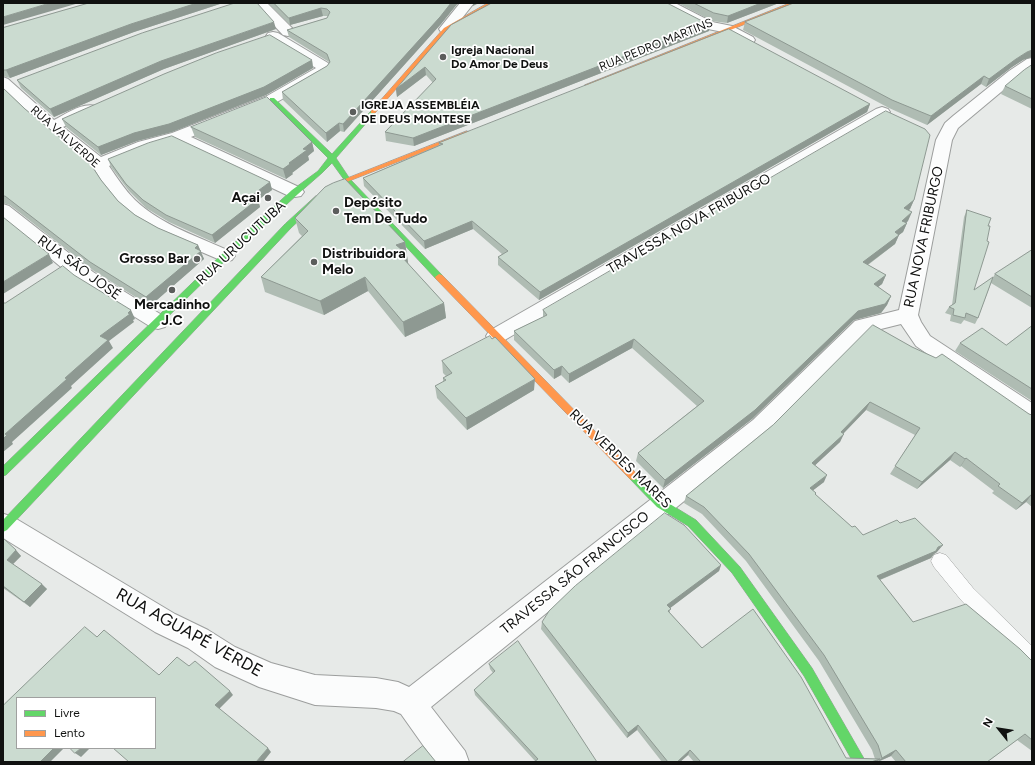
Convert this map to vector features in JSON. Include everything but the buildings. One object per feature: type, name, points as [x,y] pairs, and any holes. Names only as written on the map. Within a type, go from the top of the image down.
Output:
[{"type":"street","points":[[258,41],[295,29],[260,3]]},
{"type":"street","name":"RUA URUCUTUBA","points":[[3,472],[225,256],[295,192],[320,172],[446,29],[467,3]]},
{"type":"street","points":[[446,29],[492,3]]},
{"type":"street","points":[[665,3],[708,24],[727,29],[762,48]]},
{"type":"street","name":"RUA PEDRO MARTINS","points":[[581,87],[795,3]]},
{"type":"street","points":[[99,164],[144,145],[177,137],[272,99],[323,70],[323,66],[273,36]]},
{"type":"street","name":"RUA NOVA FRIBURGO","points":[[1032,62],[1014,74],[937,137],[908,315],[911,324],[923,341],[1032,415]]},
{"type":"street","name":"RUA VALVERDE","points":[[11,83],[36,113],[99,164],[116,189],[129,204],[146,218],[169,231],[225,256]]},
{"type":"street","points":[[272,99],[332,158]]},
{"type":"street","points":[[53,126],[103,102]]},
{"type":"street","name":"TRAVESSA NOVA FRIBURGO","points":[[496,336],[882,112]]},
{"type":"street","points":[[347,180],[479,128]]},
{"type":"street","points":[[177,137],[295,192]]},
{"type":"street","name":"RUA VERDES MARES","points":[[332,158],[347,180],[496,336],[662,504],[692,523],[736,570],[808,672],[860,762]]},
{"type":"street","name":"RUA URUCUTUBA","points":[[4,526],[288,226],[319,198],[347,180]]},
{"type":"street","name":"RUA SÃO JOSÉ","points":[[3,210],[62,268],[86,277],[158,322]]},
{"type":"street","name":"TRAVESSA SÃO FRANCISCO","points":[[411,704],[761,426],[862,326],[908,315]]},
{"type":"street","name":"RUA AGUAPÉ VERDE","points":[[4,526],[165,623],[198,639],[225,657],[269,677],[315,690],[376,693],[398,697],[411,704],[454,762]]},
{"type":"lane","points":[[940,560],[967,594],[1032,659]]},
{"type":"traffic: fast","points":[[272,99],[332,158],[347,180],[439,277]]},
{"type":"traffic: fast","points":[[3,472],[225,256],[295,192],[320,172],[373,112]]},
{"type":"traffic: fast","points":[[3,527],[288,226],[319,198]]},
{"type":"traffic: fast","points":[[633,476],[661,504],[692,523],[736,570],[808,672],[860,762]]},
{"type":"traffic: slow","points":[[373,112],[446,29],[492,3]]},
{"type":"traffic: slow","points":[[588,85],[795,3]]},
{"type":"traffic: slow","points":[[319,198],[347,180],[467,133]]},
{"type":"traffic: slow","points":[[439,277],[633,476]]},
{"type":"place","name":"Igreja Nacional Do Amor De Deus","points":[[443,57]]},
{"type":"place","name":"IGREJA ASSEMBLÉIA DE DEUS MONTESE","points":[[353,112]]},
{"type":"place","name":"Açai","points":[[268,198]]},
{"type":"place","name":"Depósito Tem De Tudo","points":[[336,211]]},
{"type":"place","name":"Grosso Bar","points":[[197,259]]},
{"type":"place","name":"Distribuidora Melo","points":[[314,262]]},
{"type":"place","name":"Mercadinho J.C","points":[[172,290]]}]
